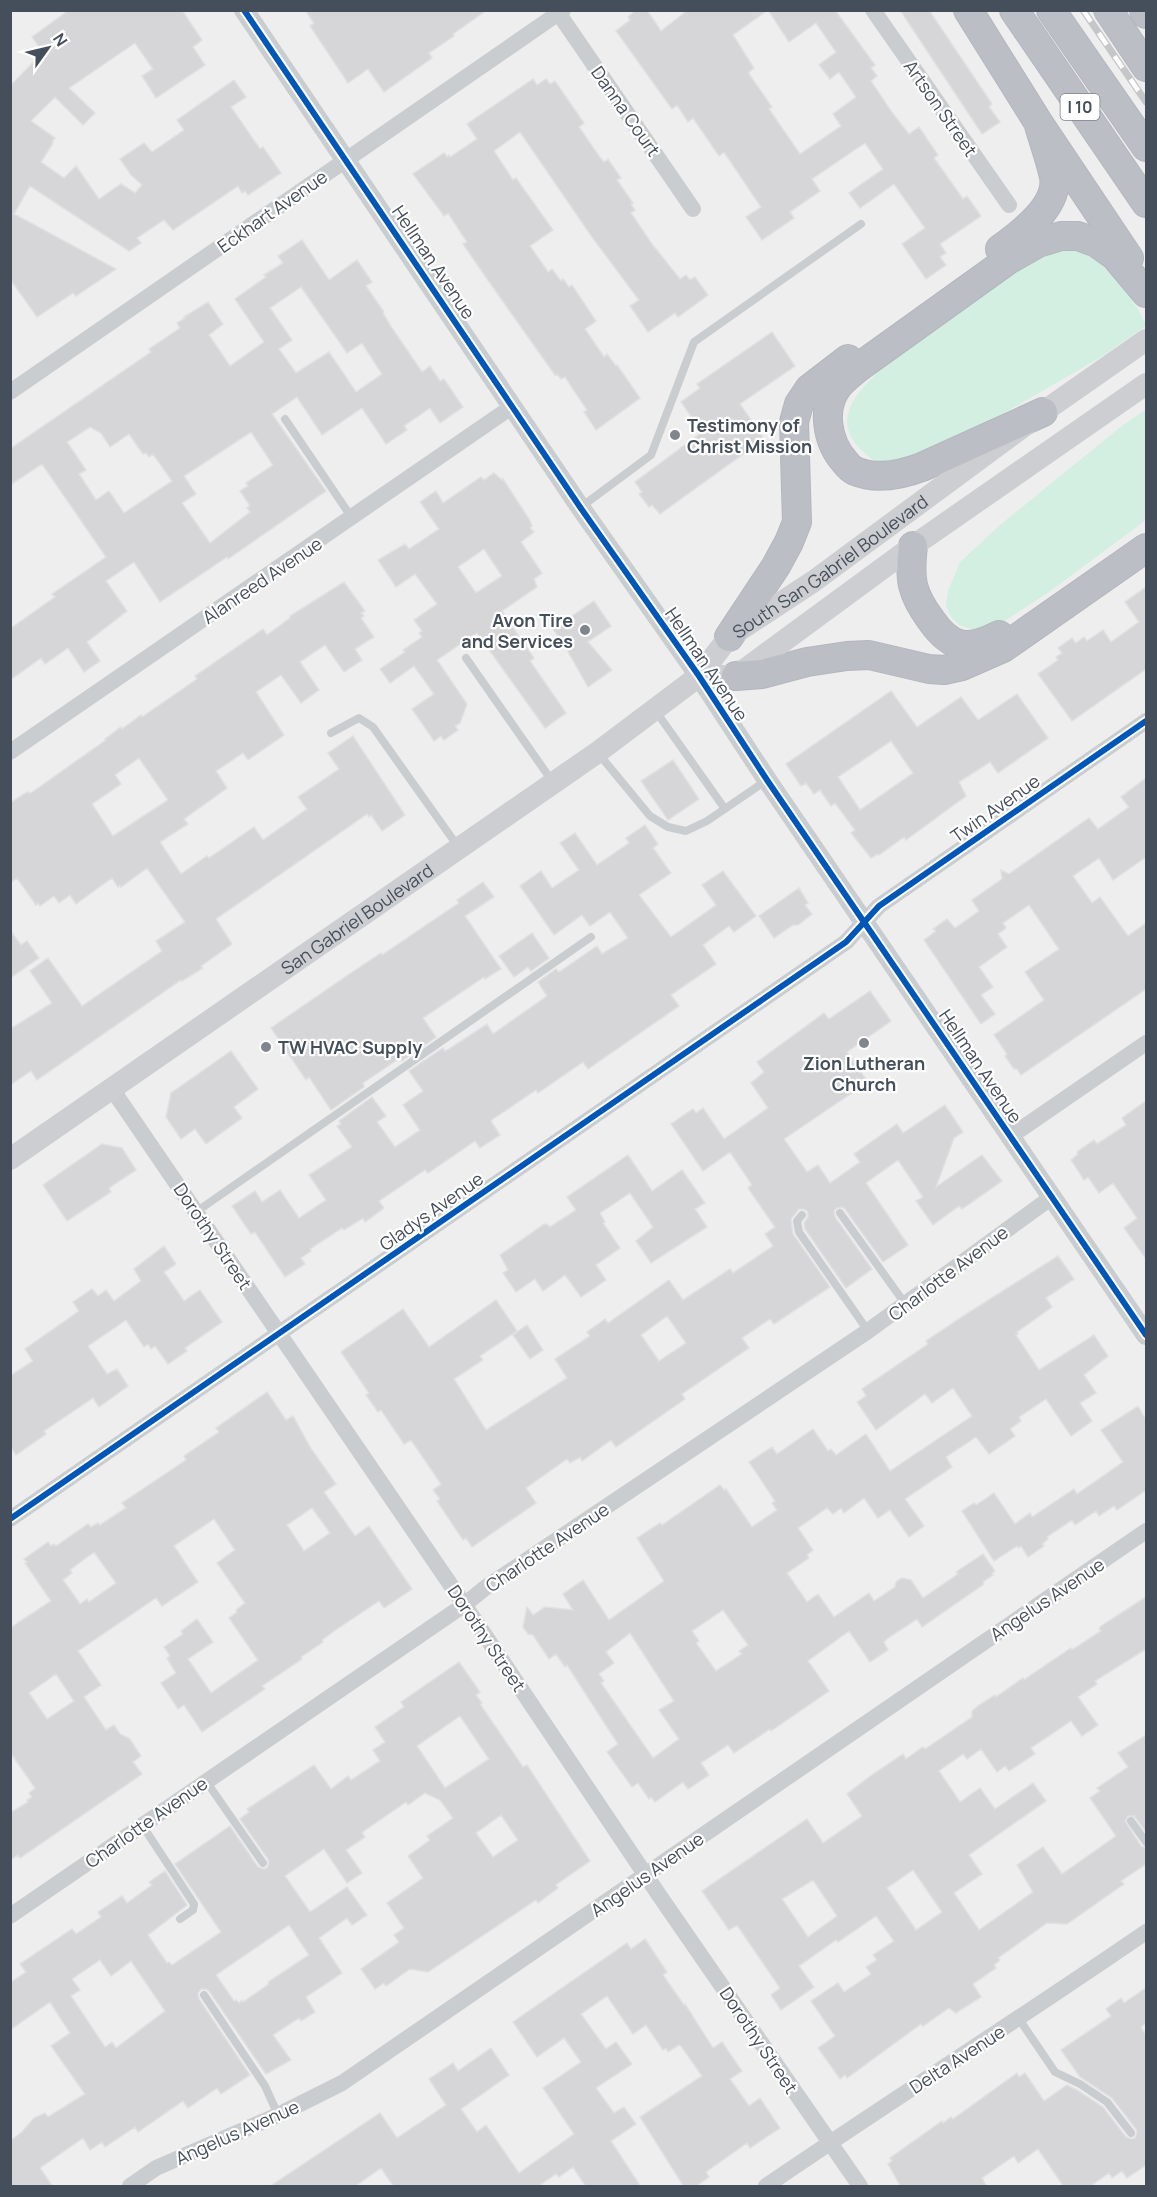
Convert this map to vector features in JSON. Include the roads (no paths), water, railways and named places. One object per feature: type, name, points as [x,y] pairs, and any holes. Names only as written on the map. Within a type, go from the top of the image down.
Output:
[{"type":"highway","points":[[968,10],[1038,122],[1146,286]]},
{"type":"highway","name":"I 10","points":[[1014,10],[1146,203]]},
{"type":"highway","points":[[1051,10],[1146,147]]},
{"type":"highway","points":[[1108,10],[1146,67]]},
{"type":"highway","points":[[1144,10],[1146,14]]},
{"type":"highway","points":[[729,637],[776,566],[797,522],[794,422],[799,404],[809,389],[825,375],[1029,226],[1048,202],[1053,190],[1054,178],[1038,122]]},
{"type":"highway","points":[[1043,412],[922,467],[904,474],[886,476],[852,471],[835,448],[828,422],[830,403],[838,386],[859,367],[1008,260],[1038,243],[1061,236],[1078,236],[1098,243],[1115,256],[1146,293]]},
{"type":"highway","points":[[913,546],[910,570],[915,597],[938,631],[951,642],[968,646],[985,642],[1002,634],[1050,604],[1146,537]]},
{"type":"highway","points":[[736,676],[762,674],[807,662],[869,655],[929,669],[944,670],[962,666],[1003,648],[1146,548]]},
{"type":"main road","name":"South San Gabriel Boulevard","points":[[699,676],[729,637],[814,581],[1043,412],[1146,340]]},
{"type":"main road","name":"South San Gabriel Boulevard","points":[[736,676],[913,546],[1146,384]]},
{"type":"main road","points":[[699,676],[736,676]]},
{"type":"main road","name":"San Gabriel Boulevard","points":[[10,1159],[554,783],[699,676]]},
{"type":"street","name":"Hellman Avenue","points":[[244,10],[580,507],[699,676],[767,780],[1146,1335]]},
{"type":"street","name":"Artson Street","points":[[873,10],[1009,205]]},
{"type":"street","name":"Eckhart Avenue","points":[[10,392],[561,12]]},
{"type":"street","name":"Danna Court","points":[[561,12],[693,209]]},
{"type":"street","name":"Alanreed Avenue","points":[[10,752],[513,405]]},
{"type":"street","name":"Twin Avenue","points":[[865,923],[879,906],[1146,721]]},
{"type":"street","name":"Gladys Avenue","points":[[10,1519],[846,942],[865,923]]},
{"type":"street","points":[[1011,1136],[1146,1042]]},
{"type":"street","name":"Dorothy Street","points":[[112,1089],[860,2187]]},
{"type":"street","name":"Charlotte Avenue","points":[[10,1916],[464,1605],[485,1588],[906,1305],[1052,1197]]},
{"type":"street","name":"Angelus Avenue","points":[[130,2187],[156,2168],[278,2115],[342,2083],[1146,1531]]},
{"type":"street","name":"Delta Avenue","points":[[766,2187],[1146,1932]]},
{"type":"lane","points":[[580,507],[651,455],[694,342],[861,224]]},
{"type":"lane","points":[[285,419],[352,518]]},
{"type":"lane","points":[[466,658],[554,783]]},
{"type":"lane","points":[[655,710],[725,809]]},
{"type":"lane","points":[[331,733],[359,718],[374,727],[459,849]]},
{"type":"lane","points":[[598,752],[650,816],[668,827],[686,831],[725,809],[767,780]]},
{"type":"lane","points":[[196,1212],[591,937]]},
{"type":"lane","points":[[840,1213],[906,1305]]},
{"type":"lane","points":[[802,1215],[796,1221],[799,1232],[868,1331]]},
{"type":"lane","points":[[206,1780],[263,1863]]},
{"type":"lane","points":[[1131,1821],[1146,1842]]},
{"type":"lane","points":[[141,1825],[194,1904],[194,1910],[180,1919]]},
{"type":"lane","points":[[204,1995],[265,2086],[278,2115]]},
{"type":"lane","points":[[1019,2019],[1055,2072],[1080,2084],[1107,2102],[1131,2133]]},
{"type":"railway","points":[[1083,10],[1146,102]]},
{"type":"place","name":"Testimony of Christ Mission","points":[[675,435]]},
{"type":"place","name":"Avon Tire and Services","points":[[585,630]]},
{"type":"place","name":"Zion Lutheran Church","points":[[864,1043]]},
{"type":"place","name":"TW HVAC Supply","points":[[266,1047]]}]
